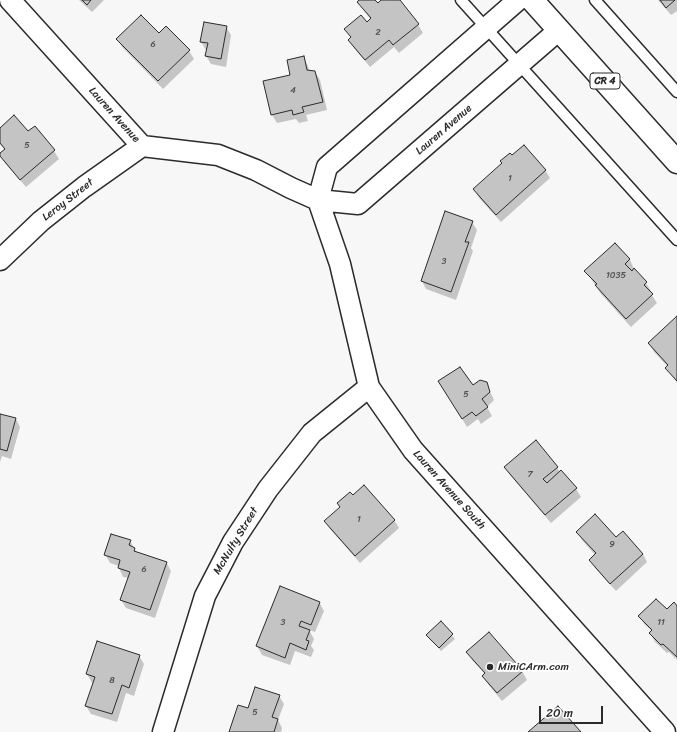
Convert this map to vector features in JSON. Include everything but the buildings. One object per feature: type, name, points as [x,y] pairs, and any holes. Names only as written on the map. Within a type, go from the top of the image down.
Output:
[{"type":"main road","name":"CR 4","points":[[532,0],[677,162]]},
{"type":"street","name":"Lauren Avenue","points":[[10,0],[142,146],[218,156],[256,170],[318,200],[358,204],[559,30]]},
{"type":"street","points":[[318,200],[327,167],[518,0]]},
{"type":"street","name":"Leroy Street","points":[[0,260],[41,221],[84,187],[142,146]]},
{"type":"street","name":"Lauren Avenue South","points":[[318,200],[340,264],[369,387],[413,450],[665,732]]},
{"type":"street","name":"McNulty Street","points":[[163,732],[205,596],[233,542],[268,489],[312,433],[369,387]]},
{"type":"lane","points":[[461,0],[677,240]]},
{"type":"lane","points":[[595,0],[677,92]]},
{"type":"place","name":"MiniCArm.com","points":[[490,667]]}]
